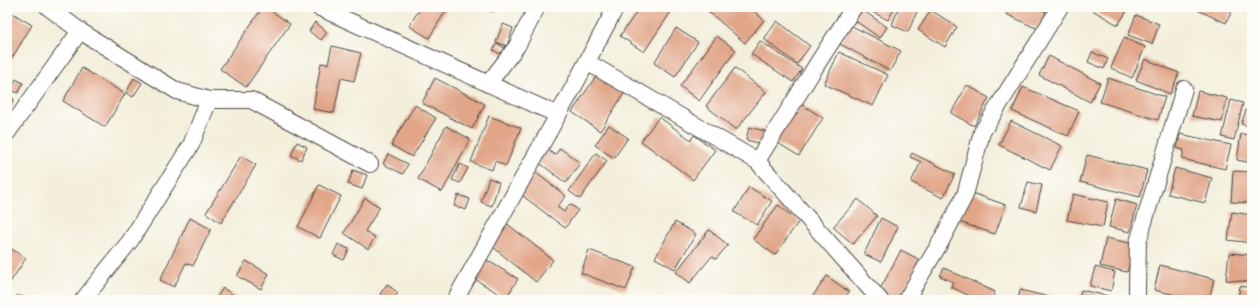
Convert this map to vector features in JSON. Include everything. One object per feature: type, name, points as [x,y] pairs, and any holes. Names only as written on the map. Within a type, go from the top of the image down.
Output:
[{"type":"street","points":[[48,7],[80,30],[178,91],[209,100],[251,100],[370,164]]},
{"type":"street","points":[[318,7],[558,115]]},
{"type":"street","points":[[488,84],[517,46],[537,7]]},
{"type":"street","points":[[455,300],[616,7]]},
{"type":"street","points":[[757,161],[854,7]]},
{"type":"street","points":[[906,300],[940,243],[965,195],[982,132],[1060,7]]},
{"type":"street","points":[[7,133],[80,30]]},
{"type":"street","points":[[587,62],[757,161],[880,300]]},
{"type":"street","points":[[1137,300],[1136,288],[1138,242],[1184,89]]},
{"type":"street","points":[[83,300],[130,241],[191,145],[209,100]]},
{"type":"building","points":[[263,7],[266,7],[290,24],[246,87],[220,69]]},
{"type":"building","points":[[421,7],[448,7],[429,38],[409,26]]},
{"type":"building","points":[[482,7],[495,7],[493,12]]},
{"type":"building","points":[[640,7],[674,7],[644,52],[620,36]]},
{"type":"building","points":[[713,7],[749,7],[764,20],[745,43],[709,12]]},
{"type":"building","points":[[858,7],[887,27],[880,38],[850,17]]},
{"type":"building","points":[[863,7],[895,7],[888,20]]},
{"type":"building","points":[[899,7],[919,7],[908,32],[892,25]]},
{"type":"building","points":[[1010,7],[1037,7],[1046,12],[1038,29],[1006,14]]},
{"type":"building","points":[[1087,7],[1125,7],[1128,9],[1118,25]]},
{"type":"building","points":[[1191,7],[1234,7],[1226,23]]},
{"type":"building","points":[[7,10],[32,25],[9,63],[7,62]]},
{"type":"building","points":[[931,10],[957,27],[945,47],[918,30]]},
{"type":"building","points":[[1136,15],[1159,24],[1152,44],[1128,35]]},
{"type":"building","points":[[777,21],[810,46],[797,64],[764,39]]},
{"type":"building","points":[[315,22],[327,32],[321,40],[309,31]]},
{"type":"building","points":[[503,24],[513,28],[507,46],[496,42]]},
{"type":"building","points":[[850,25],[901,51],[890,71],[840,44]]},
{"type":"building","points":[[676,28],[698,42],[675,77],[654,63]]},
{"type":"building","points":[[717,36],[736,50],[699,101],[680,86]]},
{"type":"building","points":[[1124,38],[1145,47],[1132,78],[1111,68]]},
{"type":"building","points":[[760,41],[802,69],[793,82],[751,54]]},
{"type":"building","points":[[497,43],[506,49],[502,55],[493,50]]},
{"type":"building","points":[[332,46],[361,53],[354,81],[341,78],[334,113],[313,109],[321,63],[328,64]]},
{"type":"building","points":[[839,52],[888,75],[873,106],[824,84]]},
{"type":"building","points":[[1092,52],[1108,59],[1104,69],[1088,62]]},
{"type":"building","points":[[1049,56],[1100,83],[1090,102],[1039,75]]},
{"type":"building","points":[[1145,59],[1179,73],[1170,94],[1136,80]]},
{"type":"building","points":[[82,68],[125,94],[105,127],[63,101]]},
{"type":"building","points":[[735,68],[766,92],[736,130],[706,106]]},
{"type":"building","points":[[598,73],[625,92],[600,131],[572,112]]},
{"type":"building","points":[[134,78],[142,83],[133,97],[126,93]]},
{"type":"building","points":[[435,78],[485,104],[472,129],[422,103]]},
{"type":"building","points":[[1108,78],[1165,97],[1158,120],[1100,102]]},
{"type":"building","points":[[16,79],[23,83],[18,93],[11,90]]},
{"type":"building","points":[[967,85],[989,98],[974,126],[951,113]]},
{"type":"building","points":[[1023,87],[1079,111],[1068,136],[1012,111]]},
{"type":"building","points":[[1198,91],[1227,98],[1222,122],[1192,116]]},
{"type":"building","points":[[7,96],[14,99],[10,109],[7,108]]},
{"type":"building","points":[[1231,100],[1243,103],[1234,140],[1222,137]]},
{"type":"building","points":[[798,102],[823,118],[799,156],[773,140]]},
{"type":"building","points":[[415,105],[436,118],[412,157],[391,145]]},
{"type":"building","points":[[1246,110],[1252,112],[1252,118],[1249,126],[1241,124]]},
{"type":"building","points":[[489,116],[521,128],[506,166],[495,161],[492,170],[471,162]]},
{"type":"building","points":[[659,117],[691,140],[694,135],[715,150],[693,180],[641,141]]},
{"type":"building","points":[[1011,121],[1062,146],[1050,170],[999,145]]},
{"type":"building","points":[[609,125],[628,138],[614,158],[595,145]]},
{"type":"building","points":[[446,126],[470,139],[442,192],[418,179]]},
{"type":"building","points":[[749,127],[765,131],[763,144],[746,140]]},
{"type":"building","points":[[1180,134],[1231,145],[1225,169],[1182,159],[1184,150],[1177,148]]},
{"type":"building","points":[[1241,134],[1252,135],[1252,163],[1237,160]]},
{"type":"building","points":[[297,142],[307,147],[301,160],[291,155]]},
{"type":"building","points":[[560,148],[580,163],[566,183],[537,161],[546,149],[555,155]]},
{"type":"building","points":[[596,153],[607,161],[580,199],[569,191]]},
{"type":"building","points":[[912,153],[955,174],[943,198],[911,182],[921,162],[910,157]]},
{"type":"building","points":[[388,154],[408,164],[403,174],[383,164]]},
{"type":"building","points":[[1087,155],[1147,170],[1140,197],[1080,182]]},
{"type":"building","points":[[241,156],[256,165],[221,223],[206,213]]},
{"type":"building","points":[[460,164],[468,168],[460,183],[452,180]]},
{"type":"building","points":[[1175,168],[1212,178],[1205,203],[1168,194]]},
{"type":"building","points":[[353,170],[367,175],[362,189],[348,184]]},
{"type":"building","points":[[1233,171],[1252,172],[1252,203],[1231,202]]},
{"type":"building","points":[[535,172],[566,196],[557,207],[564,212],[570,204],[578,210],[565,228],[519,193]]},
{"type":"building","points":[[489,178],[499,182],[492,206],[481,202]]},
{"type":"building","points":[[1028,182],[1042,185],[1036,211],[1021,207]]},
{"type":"building","points":[[319,185],[341,196],[320,238],[298,227]]},
{"type":"building","points":[[749,187],[772,201],[757,225],[734,212]]},
{"type":"building","points":[[969,192],[1006,205],[995,234],[959,222]]},
{"type":"building","points":[[1073,194],[1108,202],[1103,227],[1067,220]]},
{"type":"building","points":[[458,195],[470,199],[466,210],[454,206]]},
{"type":"building","points":[[365,198],[380,207],[365,231],[375,237],[368,249],[344,233]]},
{"type":"building","points":[[858,199],[877,216],[853,244],[833,227]]},
{"type":"building","points":[[1116,199],[1137,205],[1130,232],[1109,227]]},
{"type":"building","points":[[778,205],[799,221],[775,255],[753,239]]},
{"type":"building","points":[[1232,212],[1252,215],[1252,243],[1228,240]]},
{"type":"building","points":[[190,218],[211,229],[193,266],[186,263],[174,287],[160,280]]},
{"type":"building","points":[[881,218],[898,227],[881,262],[864,254]]},
{"type":"building","points":[[505,222],[553,260],[536,282],[488,243]]},
{"type":"building","points":[[675,222],[696,234],[675,269],[655,258]]},
{"type":"building","points":[[709,230],[728,245],[716,259],[712,256],[690,283],[676,272]]},
{"type":"building","points":[[1106,238],[1134,244],[1127,272],[1100,266]]},
{"type":"building","points":[[338,244],[349,249],[344,260],[333,255]]},
{"type":"building","points":[[7,246],[26,258],[9,284],[7,283]]},
{"type":"building","points":[[589,250],[635,267],[626,290],[581,273]]},
{"type":"building","points":[[901,250],[920,260],[899,300],[891,300],[878,293]]},
{"type":"building","points":[[1229,253],[1252,255],[1252,282],[1226,280]]},
{"type":"building","points":[[485,259],[518,279],[506,298],[473,278]]},
{"type":"building","points":[[246,261],[269,274],[261,289],[237,276]]},
{"type":"building","points":[[1160,265],[1214,279],[1209,300],[1198,300],[1154,290]]},
{"type":"building","points":[[1095,267],[1115,272],[1111,291],[1090,286]]},
{"type":"building","points":[[944,268],[995,292],[991,300],[978,300],[951,287],[953,282],[940,276]]},
{"type":"building","points":[[827,276],[849,292],[843,300],[810,300]]},
{"type":"building","points":[[387,284],[398,293],[392,300],[387,300],[380,294]]},
{"type":"building","points":[[1240,286],[1252,288],[1252,300],[1238,300]]},
{"type":"building","points":[[223,288],[240,300],[215,300]]},
{"type":"building","points":[[1020,290],[1058,299],[1018,300]]},
{"type":"building","points":[[1081,290],[1122,299],[1122,300],[1079,300]]},
{"type":"building","points":[[17,296],[33,299],[33,300],[16,300]]}]
